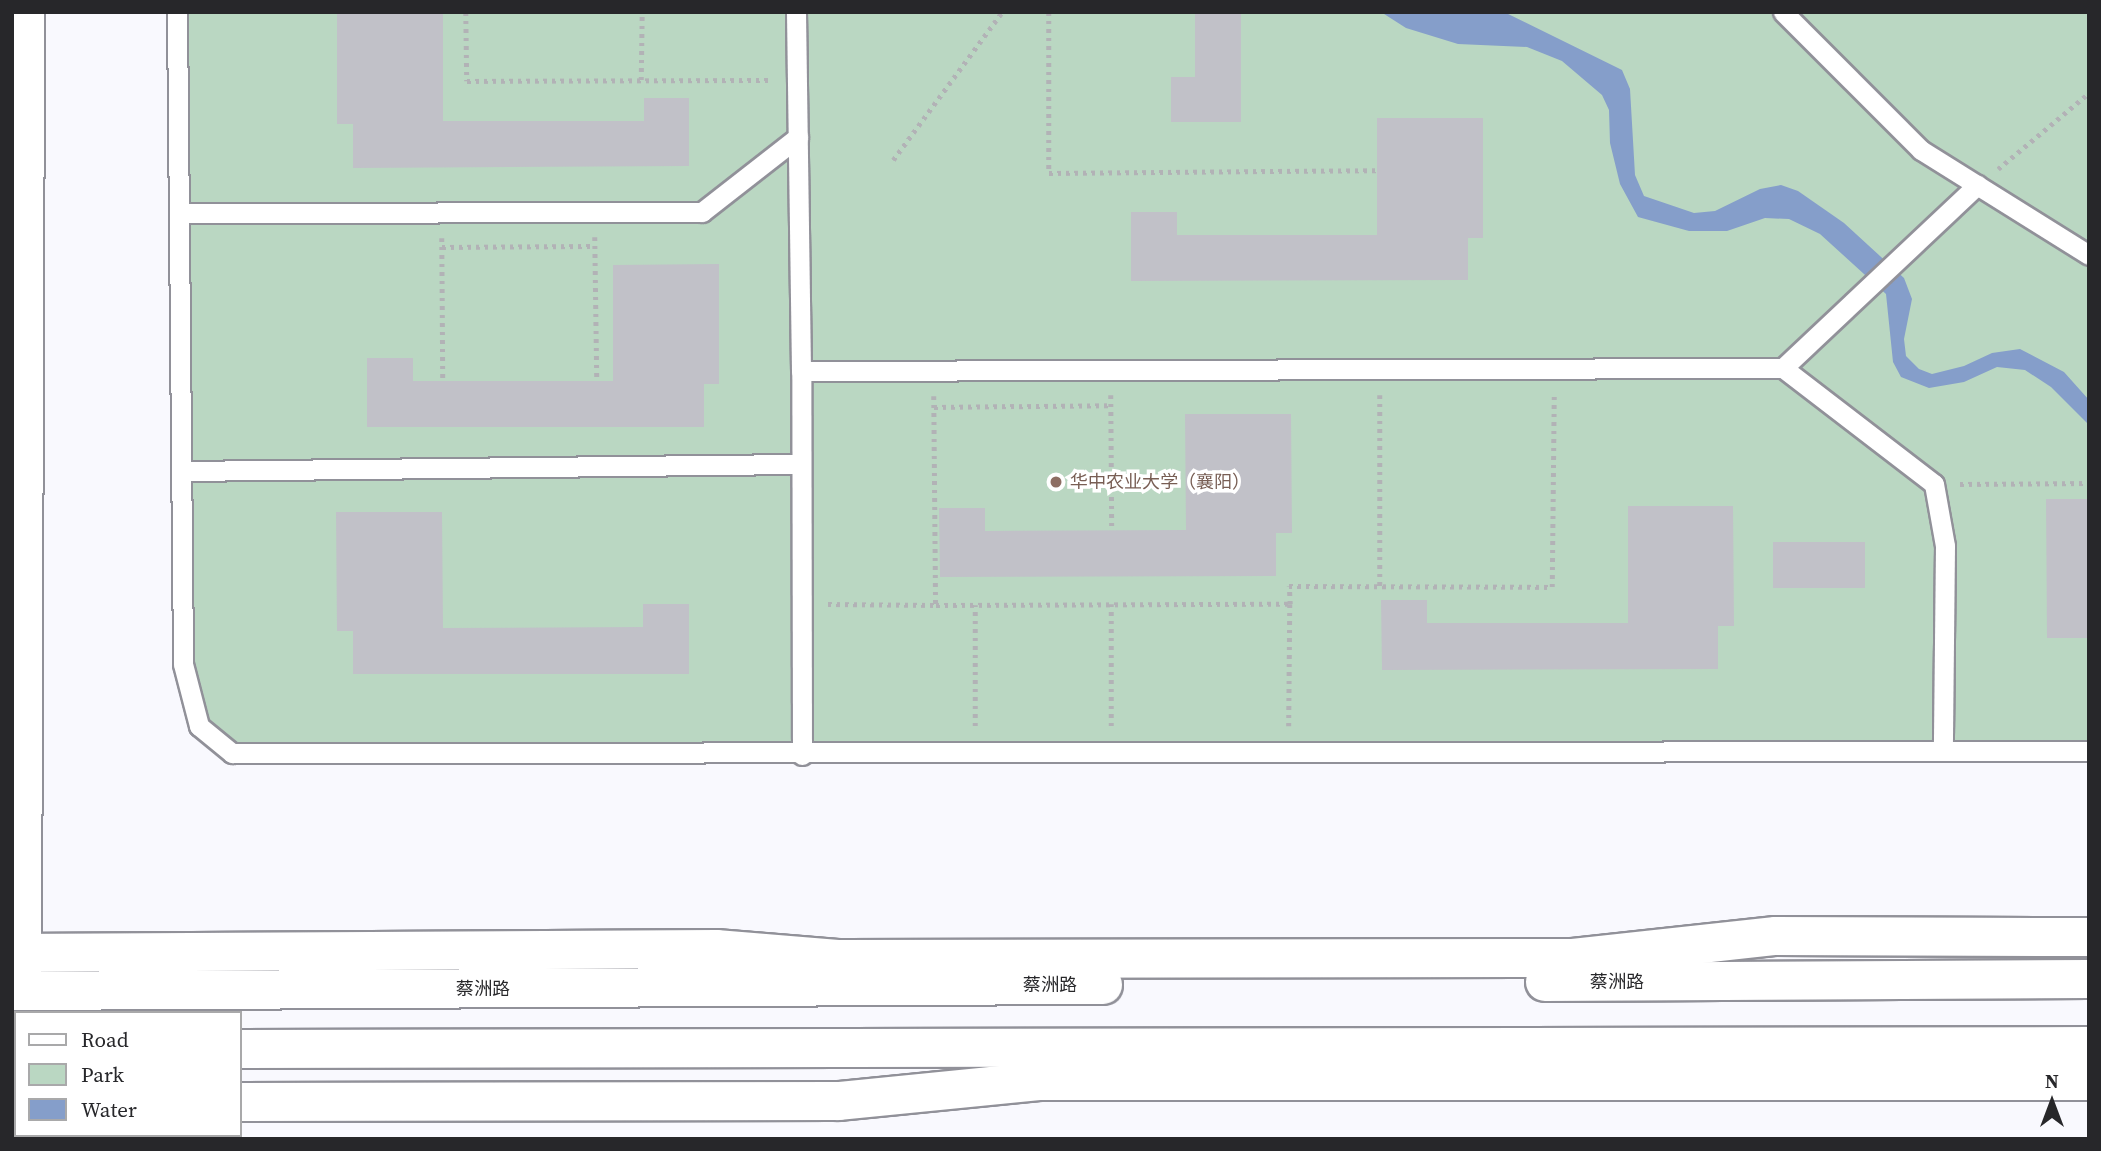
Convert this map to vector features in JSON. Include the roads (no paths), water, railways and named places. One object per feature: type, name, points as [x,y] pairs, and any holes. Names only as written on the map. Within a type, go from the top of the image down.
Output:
[{"type":"main road","points":[[19,998],[17,953],[25,12]]},
{"type":"main road","points":[[17,953],[716,950],[838,959],[1573,958],[1776,936],[2089,937]]},
{"type":"main road","name":"蔡洲路","points":[[19,998],[2089,979]]},
{"type":"main road","points":[[242,1049],[2089,1046]]},
{"type":"main road","points":[[242,1102],[839,1101],[1040,1081],[2089,1081]]},
{"type":"lane","points":[[177,12],[183,664],[199,726],[232,753],[802,755],[2089,751]]},
{"type":"lane","points":[[796,12],[801,371],[802,755]]},
{"type":"lane","points":[[1783,12],[1921,150],[2089,255]]},
{"type":"lane","points":[[179,213],[702,212],[798,137]]},
{"type":"lane","points":[[1783,368],[1977,186]]},
{"type":"lane","points":[[801,371],[1783,368],[1934,484],[1945,546],[1943,751]]},
{"type":"lane","points":[[182,471],[801,464]]},
{"type":"water","points":[[1381,12],[1504,12],[1622,70],[1630,89],[1635,175],[1644,196],[1694,213],[1715,211],[1760,189],[1781,185],[1798,191],[1844,223],[1904,278],[1912,299],[1904,339],[1906,356],[1919,369],[1932,374],[1964,366],[1992,353],[2020,349],[2064,372],[2089,400],[2089,425],[2051,387],[2025,370],[1997,367],[1964,382],[1929,388],[1901,377],[1893,362],[1886,294],[1820,234],[1789,219],[1765,218],[1727,231],[1689,231],[1638,217],[1620,184],[1610,143],[1609,110],[1602,95],[1562,61],[1527,47],[1458,44],[1406,28]]},
{"type":"place","name":"华中农业大学（襄阳）","points":[[1056,482]]}]
